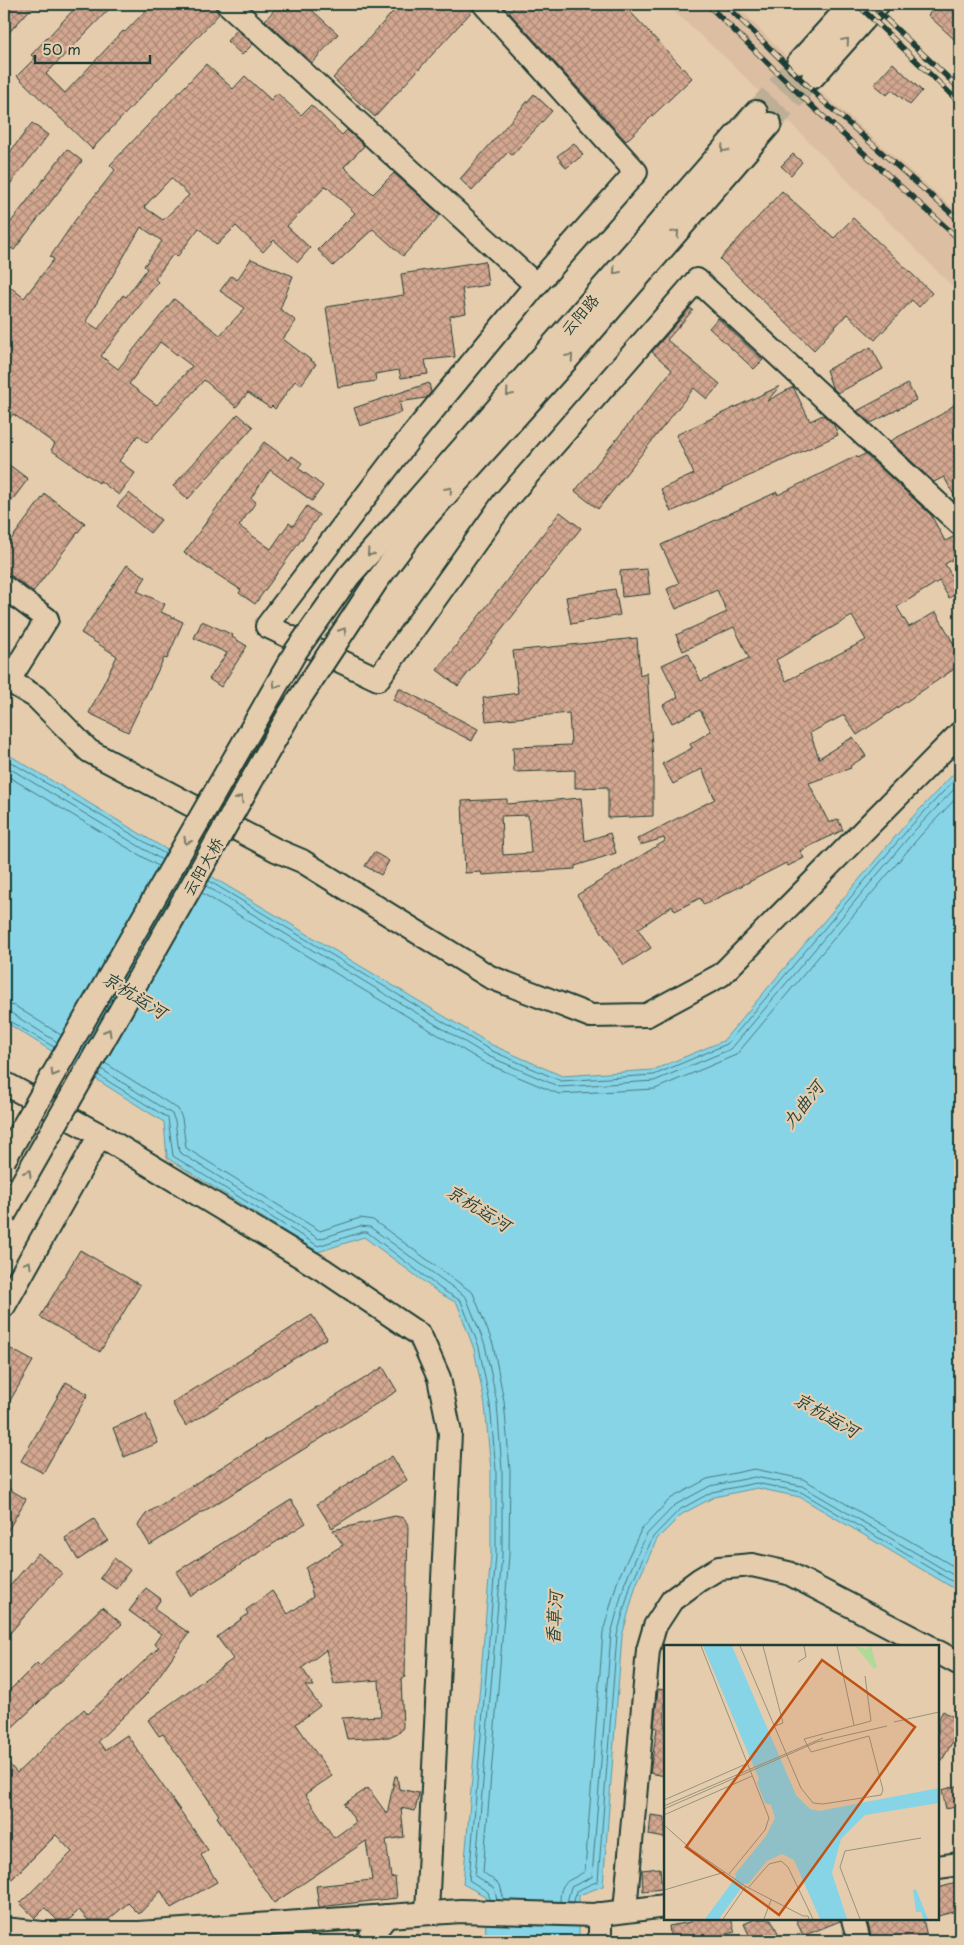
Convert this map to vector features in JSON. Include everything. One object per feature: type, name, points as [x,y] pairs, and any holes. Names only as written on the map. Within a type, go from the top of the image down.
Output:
[{"type":"street","points":[[228,4],[536,285]]},
{"type":"street","points":[[484,4],[636,172],[536,285],[410,438],[267,626],[378,679],[504,502],[697,280],[960,524]]},
{"type":"street","points":[[851,4],[806,70],[878,4]]},
{"type":"street","name":"云阳路","points":[[410,521],[566,361],[763,118]]},
{"type":"street","name":"云阳大桥","points":[[4,1160],[296,651],[349,576],[410,521]]},
{"type":"street","name":"云阳大桥","points":[[4,1215],[290,712],[376,582],[410,521]]},
{"type":"street","points":[[4,587],[47,619],[6,679],[36,697],[89,751],[276,850],[302,860],[490,977],[591,1016],[647,1015],[721,975],[960,733]]},
{"type":"street","points":[[4,1083],[100,1135],[325,1271],[420,1335],[439,1378],[450,1434],[428,1913]]},
{"type":"street","points":[[4,1306],[100,1135]]},
{"type":"street","points":[[625,1911],[648,1650],[655,1626],[672,1600],[719,1568],[752,1565],[788,1573],[926,1645]]},
{"type":"street","points":[[939,1653],[960,1664]]},
{"type":"street","points":[[939,1867],[960,1864]]},
{"type":"street","points":[[4,1929],[42,1933],[139,1933],[462,1911],[597,1915],[664,1906]]},
{"type":"street","points":[[597,1915],[600,1941]]},
{"type":"street","points":[[367,1941],[387,1916]]},
{"type":"street","points":[[853,1920],[859,1941]]},
{"type":"shaded area","points":[[666,4],[735,4],[823,94],[960,214],[960,294],[726,58]]},
{"type":"water","points":[[4,752],[492,1045],[562,1076],[653,1070],[723,1041],[906,824],[960,767],[960,1592],[800,1497],[757,1488],[714,1497],[682,1514],[657,1539],[636,1585],[622,1636],[603,1886],[579,1895],[579,1941],[486,1941],[485,1896],[463,1884],[491,1555],[491,1470],[485,1405],[474,1349],[457,1303],[439,1293],[364,1237],[318,1252],[167,1158],[164,1122],[4,1021]]},
{"type":"building","points":[[7,4],[35,4],[4,38],[4,7]]},
{"type":"building","points":[[79,4],[114,4],[46,74],[65,93],[123,31],[125,32],[152,4],[212,4],[219,14],[92,149],[17,76],[35,58],[31,55]]},
{"type":"building","points":[[280,4],[318,4],[312,10],[338,34],[312,63],[265,20]]},
{"type":"building","points":[[400,4],[471,4],[473,10],[375,117],[333,78]]},
{"type":"building","points":[[518,4],[623,4],[692,78],[626,141],[509,12]]},
{"type":"building","points":[[938,4],[960,4],[960,33],[954,39],[928,15]]},
{"type":"building","points":[[237,30],[253,44],[242,55],[227,41]]},
{"type":"building","points":[[893,63],[922,91],[910,105],[892,90],[887,95],[874,84]]},
{"type":"building","points":[[206,64],[233,89],[245,76],[271,100],[277,93],[301,115],[311,105],[342,135],[347,130],[364,146],[344,167],[373,194],[394,173],[440,215],[403,256],[373,229],[333,266],[318,250],[355,213],[326,186],[287,226],[310,248],[298,262],[274,240],[263,252],[236,226],[217,245],[199,228],[177,257],[173,254],[155,279],[158,282],[101,356],[118,369],[174,299],[220,335],[245,308],[220,291],[231,276],[237,280],[251,259],[293,276],[280,309],[296,321],[283,339],[316,364],[301,385],[295,381],[275,409],[272,406],[270,408],[248,393],[236,407],[204,380],[147,443],[138,435],[119,461],[135,473],[119,495],[51,450],[55,444],[13,414],[4,426],[4,282],[24,298],[54,259],[50,257],[76,219],[115,170],[110,165]],"holes":[[[171,178],[189,195],[163,220],[144,207]],[[141,227],[162,241],[144,266],[147,269],[126,297],[123,295],[98,329],[86,321]],[[160,342],[192,366],[157,405],[129,384]]]},
{"type":"building","points":[[534,94],[552,111],[512,155],[508,152],[472,191],[460,179]]},
{"type":"building","points":[[32,123],[48,135],[4,192],[4,160]]},
{"type":"building","points":[[574,143],[583,155],[566,168],[557,156]]},
{"type":"building","points":[[67,149],[82,161],[14,250],[11,248],[4,258],[4,231]]},
{"type":"building","points":[[793,154],[802,162],[791,175],[781,166]]},
{"type":"building","points":[[782,191],[834,238],[853,218],[932,293],[919,307],[912,300],[875,340],[847,314],[814,350],[720,259]]},
{"type":"building","points":[[485,261],[488,285],[462,289],[466,313],[450,316],[455,357],[425,360],[428,374],[401,378],[399,370],[375,374],[376,381],[338,387],[326,307],[404,295],[401,274]]},
{"type":"building","points":[[690,308],[693,310],[667,340],[720,384],[707,399],[694,388],[598,509],[575,491],[672,370],[652,352]]},
{"type":"building","points":[[718,318],[763,360],[754,369],[709,328]]},
{"type":"building","points":[[871,347],[883,369],[838,393],[832,387],[826,370]]},
{"type":"building","points":[[429,383],[431,392],[426,398],[399,402],[402,412],[360,426],[354,408]]},
{"type":"building","points":[[908,384],[916,400],[871,423],[857,411]]},
{"type":"building","points":[[780,386],[767,401],[793,387],[810,421],[823,415],[834,425],[838,435],[671,512],[661,489],[694,474],[676,435]]},
{"type":"building","points":[[960,400],[960,506],[944,477],[934,482],[890,441],[942,414]]},
{"type":"building","points":[[238,414],[253,427],[188,499],[173,486]]},
{"type":"building","points":[[264,442],[289,460],[292,456],[302,463],[298,468],[323,486],[312,501],[270,470],[251,498],[256,502],[239,526],[271,549],[289,523],[293,526],[307,506],[319,515],[255,604],[239,593],[241,590],[184,553]]},
{"type":"building","points":[[865,454],[931,515],[945,541],[955,536],[960,537],[960,555],[945,564],[960,591],[949,598],[939,581],[897,607],[909,627],[936,612],[955,646],[960,643],[960,665],[857,735],[844,715],[810,733],[819,758],[853,737],[866,756],[850,766],[851,768],[809,783],[829,823],[838,819],[843,830],[800,851],[804,858],[788,866],[786,863],[704,905],[700,898],[675,911],[672,906],[638,929],[651,948],[624,965],[577,895],[665,841],[664,838],[640,845],[637,839],[715,799],[702,769],[673,784],[662,764],[692,748],[690,744],[711,731],[700,710],[672,723],[663,705],[678,697],[662,665],[688,653],[701,681],[749,658],[734,627],[683,651],[676,635],[727,612],[717,590],[676,609],[667,589],[679,583],[661,545],[777,492],[778,495],[856,456],[857,458]],"holes":[[[852,616],[866,640],[786,681],[776,660]]]},
{"type":"building","points":[[4,461],[28,479],[4,511]]},
{"type":"building","points":[[129,493],[161,520],[150,533],[117,506]]},
{"type":"building","points":[[45,494],[85,523],[33,592],[4,570],[4,549]]},
{"type":"building","points":[[560,512],[581,528],[458,686],[437,670]]},
{"type":"building","points":[[127,565],[146,577],[137,591],[165,604],[161,612],[183,622],[167,659],[164,658],[128,732],[89,713],[117,656],[81,633]]},
{"type":"building","points":[[647,569],[650,594],[622,597],[620,571]]},
{"type":"building","points":[[615,589],[620,615],[571,624],[566,597]]},
{"type":"building","points":[[202,621],[233,635],[232,637],[247,646],[221,687],[209,679],[227,653],[194,638]]},
{"type":"building","points":[[637,638],[640,676],[647,673],[653,760],[653,816],[608,818],[608,787],[575,788],[575,770],[514,772],[513,747],[571,745],[569,713],[486,721],[483,698],[518,693],[513,651]]},
{"type":"building","points":[[399,688],[478,729],[472,741],[393,700]]},
{"type":"building","points":[[581,798],[585,841],[610,833],[616,853],[575,866],[575,869],[482,875],[481,872],[465,873],[462,801],[507,799],[507,804]],"holes":[[[528,815],[531,853],[503,855],[501,816]]]},
{"type":"building","points":[[374,852],[389,861],[381,875],[365,866]]},
{"type":"building","points":[[80,1250],[140,1285],[100,1352],[40,1317]]},
{"type":"building","points":[[312,1315],[327,1338],[186,1426],[172,1403]]},
{"type":"building","points":[[11,1349],[33,1361],[4,1411],[4,1361]]},
{"type":"building","points":[[383,1367],[397,1391],[150,1545],[138,1525],[146,1514]]},
{"type":"building","points":[[66,1382],[88,1394],[43,1473],[21,1461]]},
{"type":"building","points":[[146,1414],[158,1443],[124,1457],[113,1428]]},
{"type":"building","points":[[392,1456],[407,1480],[332,1528],[317,1504]]},
{"type":"building","points":[[4,1486],[26,1499],[4,1537]]},
{"type":"building","points":[[291,1500],[306,1523],[191,1596],[176,1572]]},
{"type":"building","points":[[395,1516],[404,1518],[408,1525],[405,1677],[401,1678],[403,1727],[400,1732],[389,1737],[347,1739],[342,1718],[381,1716],[379,1680],[334,1684],[326,1650],[302,1668],[314,1686],[305,1686],[320,1706],[296,1724],[332,1776],[305,1794],[334,1838],[356,1822],[344,1804],[368,1788],[387,1814],[395,1776],[397,1776],[399,1789],[419,1793],[415,1811],[401,1808],[404,1837],[386,1840],[391,1878],[395,1877],[397,1898],[319,1907],[316,1886],[372,1880],[366,1841],[274,1903],[217,1817],[219,1815],[163,1734],[159,1736],[148,1720],[233,1659],[217,1637],[248,1614],[246,1610],[272,1591],[288,1614],[313,1597],[306,1568],[343,1545],[333,1530]]},
{"type":"building","points":[[94,1519],[108,1540],[78,1560],[65,1538]]},
{"type":"building","points":[[38,1553],[62,1573],[10,1633],[4,1628],[4,1593]]},
{"type":"building","points":[[114,1558],[130,1570],[116,1589],[100,1578]]},
{"type":"building","points":[[146,1588],[161,1599],[154,1609],[189,1633],[145,1696],[98,1741],[105,1750],[127,1735],[208,1850],[201,1855],[217,1882],[171,1908],[161,1891],[139,1914],[128,1903],[108,1920],[88,1920],[79,1910],[69,1920],[57,1920],[45,1908],[35,1918],[20,1903],[72,1852],[56,1835],[11,1880],[4,1873],[4,1758],[17,1773],[84,1709],[88,1714],[159,1647],[154,1644],[161,1634],[129,1611]]},
{"type":"building","points":[[102,1607],[122,1624],[4,1735],[4,1696],[37,1663],[40,1666]]},
{"type":"building","points":[[658,1689],[664,1690],[664,1776],[650,1773],[657,1728],[654,1727]]},
{"type":"building","points":[[943,1711],[960,1721],[960,1729],[939,1765],[939,1718]]},
{"type":"building","points":[[960,1785],[960,1806],[946,1809],[942,1790]]},
{"type":"building","points":[[651,1815],[664,1817],[664,1838],[649,1835]]},
{"type":"building","points":[[660,1868],[662,1889],[643,1891],[642,1870]]},
{"type":"building","points":[[960,1882],[960,1910],[939,1916],[939,1888]]},
{"type":"building","points":[[691,1920],[731,1920],[735,1932],[697,1941],[671,1941],[669,1926],[691,1922]]},
{"type":"building","points":[[753,1920],[772,1920],[778,1933],[760,1941],[752,1941],[744,1924]]},
{"type":"building","points":[[796,1920],[840,1920],[840,1921],[803,1936]]},
{"type":"building","points":[[867,1920],[923,1920],[928,1941],[872,1941]]},
{"type":"tunnel","points":[[756,112],[798,63]]},
{"type":"tunnel","points":[[770,124],[813,77]]},
{"type":"railway","points":[[707,4],[815,109],[960,240]]},
{"type":"railway","points":[[725,4],[823,101],[960,221]]},
{"type":"railway","points":[[857,4],[960,103]]},
{"type":"railway","points":[[870,4],[960,89]]},
{"type":"water label","name":"京杭运河","points":[[135,994]]},
{"type":"water label","name":"九曲河","points":[[802,1104]]},
{"type":"water label","name":"京杭运河","points":[[479,1207]]},
{"type":"water label","name":"京杭运河","points":[[827,1414]]},
{"type":"water label","name":"香草河","points":[[553,1618]]}]
